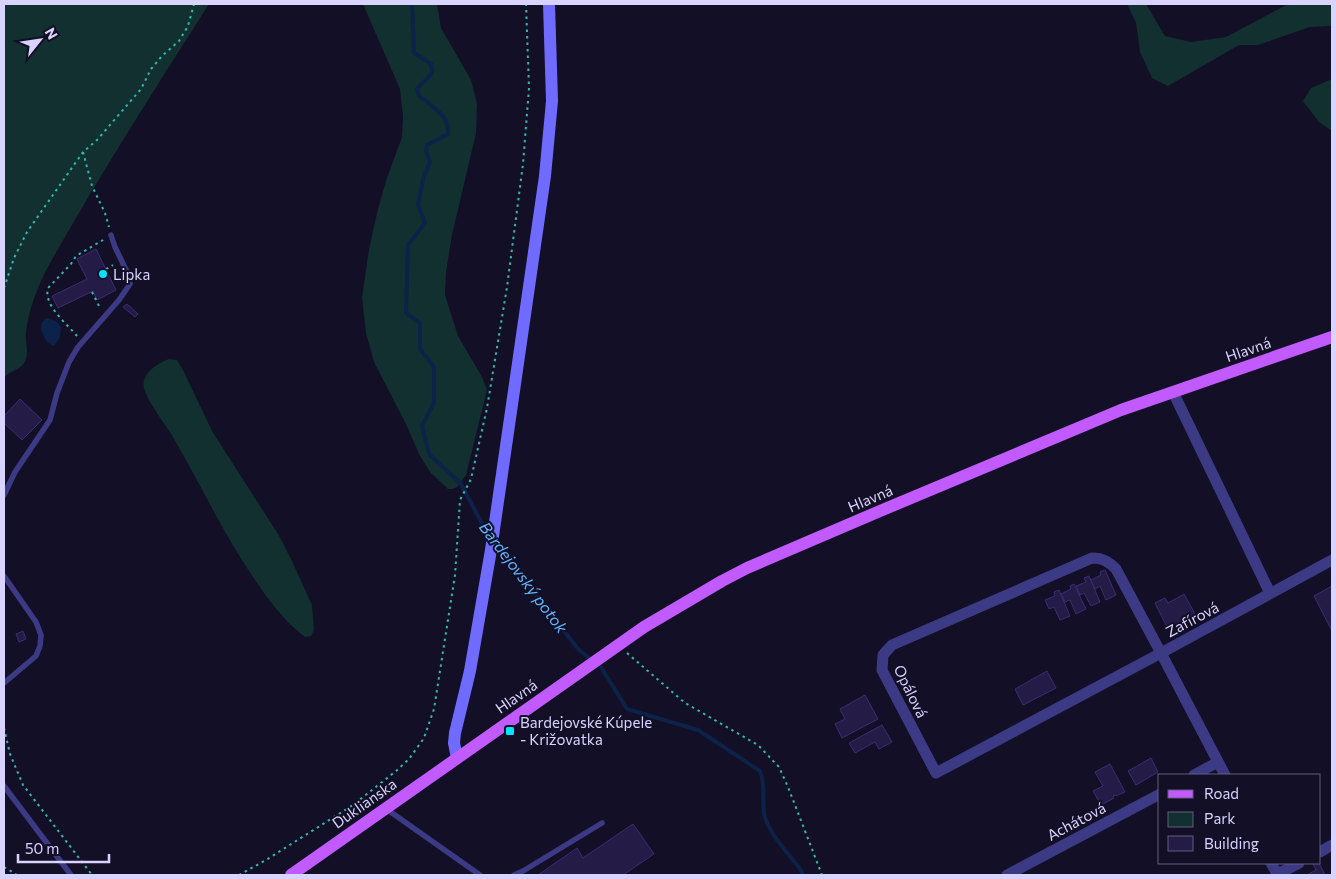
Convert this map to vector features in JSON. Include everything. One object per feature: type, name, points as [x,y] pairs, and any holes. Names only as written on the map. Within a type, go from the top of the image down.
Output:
[{"type":"main road","name":"Hlavná","points":[[457,758],[587,666],[676,607],[747,568],[1121,410],[1332,337]]},
{"type":"main road","name":"Duklianska","points":[[291,875],[457,758]]},
{"type":"street","points":[[457,758],[454,743],[455,733],[470,671],[491,550],[549,139],[552,86],[549,4]]},
{"type":"street","points":[[1173,392],[1270,593]]},
{"type":"street","name":"Opálová","points":[[1092,558],[1108,561],[1116,569],[1161,653],[936,773],[882,670],[883,655],[892,645],[1092,558]]},
{"type":"street","name":"Zafírová","points":[[1224,774],[1161,653],[1332,560]]},
{"type":"street","points":[[1196,774],[1218,762]]},
{"type":"street","name":"Achátová","points":[[1007,875],[1158,795]]},
{"type":"street","points":[[1321,851],[1332,845]]},
{"type":"street","points":[[1277,875],[1297,864]]},
{"type":"lane","points":[[4,496],[14,472],[50,420],[57,393],[69,362],[83,342],[126,292],[130,284],[130,276],[111,235]]},
{"type":"lane","points":[[4,576],[36,622],[41,635],[40,646],[36,656],[4,683]]},
{"type":"lane","points":[[4,786],[71,875]]},
{"type":"lane","points":[[385,808],[480,875]]},
{"type":"lane","points":[[514,875],[602,823]]},
{"type":"path","points":[[4,288],[14,258],[27,232],[83,152],[97,140],[141,89],[151,69],[162,56],[179,41],[188,26],[194,4]]},
{"type":"path","points":[[239,875],[274,855],[364,797],[402,765],[417,749],[424,738],[434,710],[455,575],[460,500],[471,479],[487,408],[507,287],[523,164],[529,88],[526,4]]},
{"type":"path","points":[[83,152],[92,186],[105,213],[111,235],[76,256],[71,264],[48,288],[47,292],[50,303],[56,312],[83,342]]},
{"type":"path","points":[[92,292],[102,311],[107,315]]},
{"type":"path","points":[[618,645],[685,703],[758,745],[779,767],[822,875]]},
{"type":"path","points":[[4,728],[10,754],[23,785],[92,875]]},
{"type":"path","points":[[4,867],[17,875]]},
{"type":"green space","points":[[4,4],[209,4],[107,166],[49,265],[31,307],[26,333],[26,360],[4,378]]},
{"type":"green space","points":[[363,4],[437,4],[441,28],[471,80],[477,104],[476,133],[452,235],[446,272],[445,295],[458,336],[482,377],[487,390],[466,475],[457,487],[453,489],[448,489],[431,473],[420,456],[374,362],[366,333],[362,298],[369,249],[387,178],[402,137],[403,116],[400,89]]},
{"type":"green space","points":[[1127,4],[1146,4],[1165,36],[1191,42],[1226,37],[1288,4],[1332,4],[1332,26],[1310,27],[1258,45],[1239,45],[1168,86],[1152,78],[1140,52],[1136,23]]},
{"type":"green space","points":[[1332,79],[1332,131],[1319,122],[1303,101],[1311,88]]},
{"type":"green space","points":[[169,359],[177,360],[212,431],[278,534],[291,559],[312,605],[314,630],[311,636],[305,637],[291,625],[260,588],[233,545],[173,437],[149,399],[144,388],[145,378],[151,369]]},
{"type":"water","points":[[48,318],[56,321],[61,327],[60,337],[54,346],[48,343],[41,329],[42,322]]},
{"type":"building","points":[[96,249],[116,290],[97,300],[93,291],[58,308],[52,296],[87,279],[77,259]]},
{"type":"building","points":[[127,304],[138,314],[135,317],[123,307]]},
{"type":"building","points":[[20,399],[42,420],[22,440],[4,423],[4,416]]},
{"type":"building","points":[[1105,570],[1116,595],[1106,600],[1100,586],[1095,589],[1091,580],[1101,575],[1100,572]]},
{"type":"building","points":[[1089,576],[1100,602],[1091,606],[1084,593],[1080,595],[1076,586],[1086,582],[1084,578]]},
{"type":"building","points":[[1074,584],[1086,609],[1076,614],[1070,600],[1065,602],[1061,594],[1071,589],[1070,586]]},
{"type":"building","points":[[1332,586],[1332,631],[1314,596]]},
{"type":"building","points":[[1059,590],[1070,616],[1060,620],[1054,607],[1049,609],[1045,600],[1055,596],[1054,592]]},
{"type":"building","points":[[1184,594],[1195,614],[1168,629],[1155,603],[1165,598],[1168,603]]},
{"type":"building","points":[[23,631],[26,639],[19,642],[16,634]]},
{"type":"building","points":[[1047,671],[1056,688],[1023,705],[1015,689]]},
{"type":"building","points":[[865,695],[878,719],[842,738],[835,724],[845,719],[840,709]]},
{"type":"building","points":[[882,725],[892,742],[879,749],[875,742],[855,753],[849,743]]},
{"type":"building","points":[[1151,758],[1158,772],[1136,785],[1128,771]]},
{"type":"building","points":[[1110,764],[1125,792],[1113,796],[1114,798],[1101,805],[1093,791],[1103,786],[1095,772]]},
{"type":"building","points":[[633,824],[654,854],[623,875],[538,875],[577,848],[583,858]]},
{"type":"building","points":[[1313,864],[1320,864],[1325,875],[1307,875],[1316,870]]},
{"type":"waterway","name":"Bardejovský potok","points":[[412,4],[414,53],[431,64],[432,73],[417,89],[419,96],[443,116],[448,128],[448,134],[427,145],[426,151],[430,162],[424,176],[418,205],[425,223],[408,245],[406,313],[420,323],[420,349],[434,367],[434,403],[422,426],[429,454],[461,484],[489,537]]},
{"type":"waterway","name":"Bardejovský potok","points":[[495,544],[579,650],[601,667],[627,709],[698,730],[760,771],[763,781],[764,813],[769,828],[803,875]]},
{"type":"place","name":"Lipka","points":[[103,274]]},
{"type":"place","name":"Bardejovské Kúpele - Križovatka","points":[[510,731]]}]
